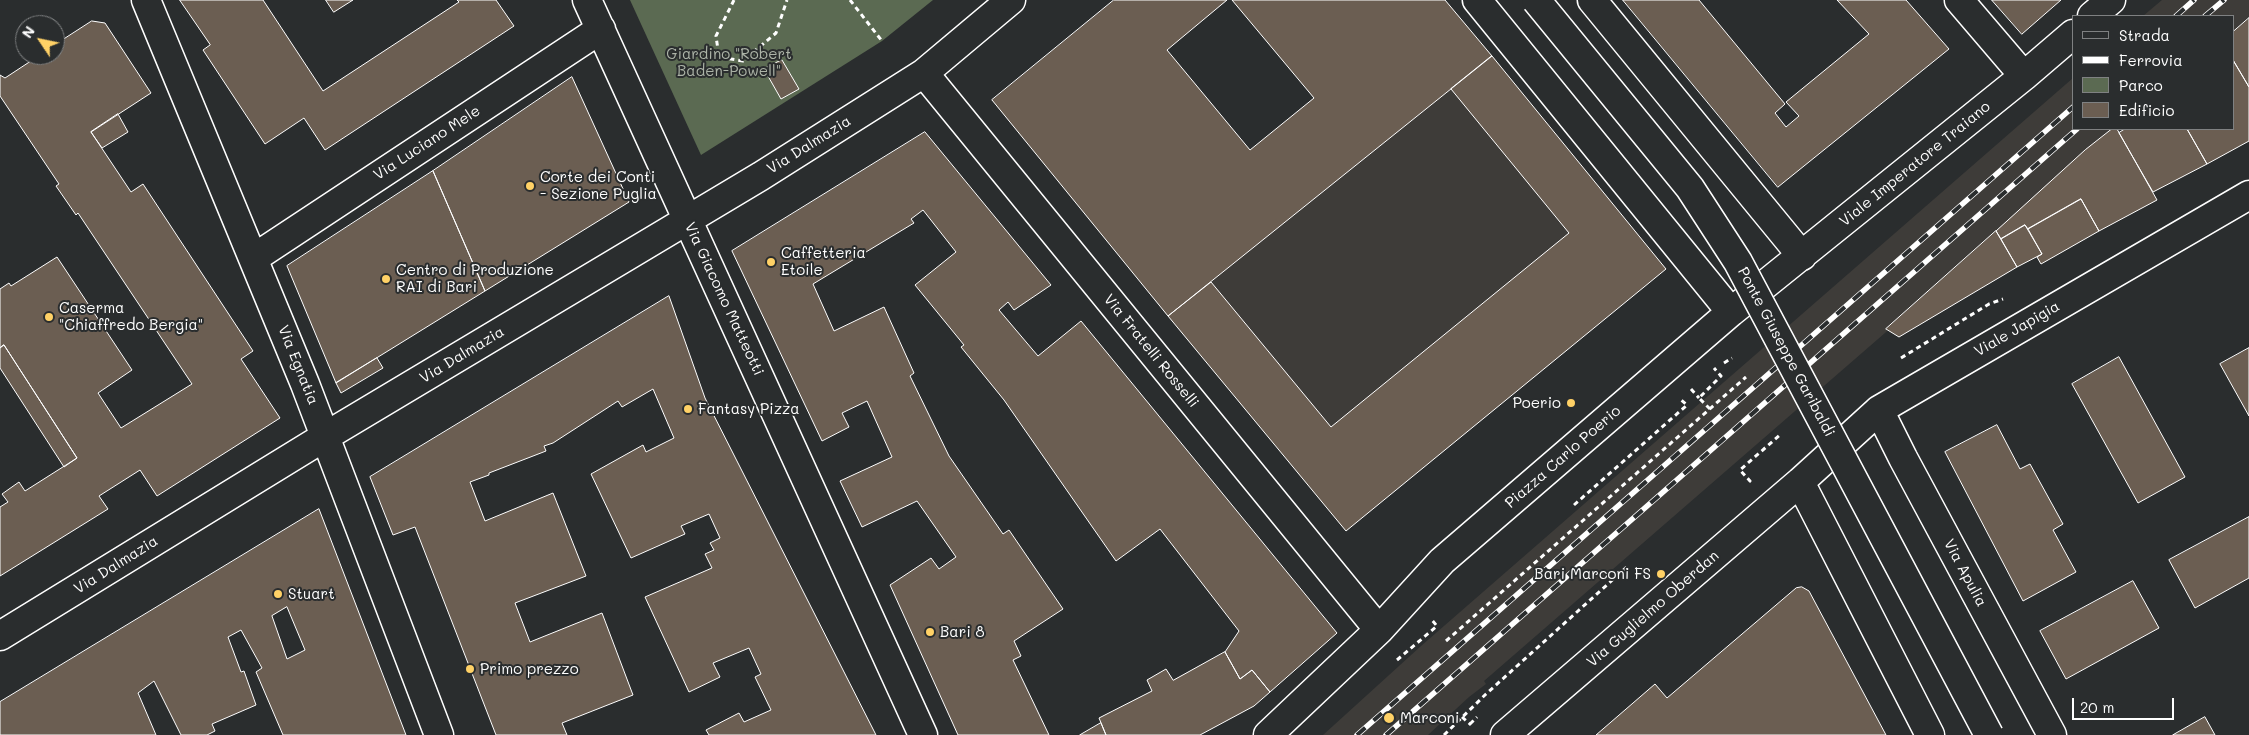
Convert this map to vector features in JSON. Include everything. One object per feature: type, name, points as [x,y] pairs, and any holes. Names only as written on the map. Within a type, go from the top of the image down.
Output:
[{"type":"street","name":"Via Egnatia","points":[[146,0],[326,436],[439,735]]},
{"type":"street","name":"Via Giacomo Matteotti","points":[[587,0],[923,735]]},
{"type":"street","name":"Via Dalmazia","points":[[0,636],[326,436],[687,220],[924,73],[1011,0]]},
{"type":"street","points":[[1477,0],[1731,312]]},
{"type":"street","name":"Ponte Giuseppe Garibaldi","points":[[1536,0],[1690,188],[1738,262],[1989,735]]},
{"type":"street","points":[[1592,0],[1802,256]]},
{"type":"street","points":[[1959,0],[2024,76]]},
{"type":"street","points":[[2093,15],[2111,0]]},
{"type":"street","name":"Via Luciano Mele","points":[[254,258],[601,29]]},
{"type":"street","name":"Viale Imperatore Traiano","points":[[1756,294],[2072,35]]},
{"type":"street","name":"Via Fratelli Rosselli","points":[[924,73],[1379,630]]},
{"type":"street","name":"Viale Japigia","points":[[1800,482],[1879,410],[2249,195]]},
{"type":"street","name":"Piazza Carlo Poerio","points":[[1268,735],[1379,630],[1442,561],[1731,312],[1756,294]]},
{"type":"street","name":"Via Apulia","points":[[1879,410],[2052,735]]},
{"type":"street","points":[[1800,482],[1930,735]]},
{"type":"street","name":"Via Guglielmo Oberdan","points":[[1505,735],[1800,482]]},
{"type":"path","points":[[734,0],[716,36],[718,57],[743,61],[776,33],[787,0]]},
{"type":"path","points":[[850,0],[882,40]]},
{"type":"path","points":[[1707,375],[1714,368],[1732,358]]},
{"type":"path","points":[[1699,398],[1722,376],[1714,368]]},
{"type":"path","points":[[1446,641],[1746,377]]},
{"type":"path","points":[[1672,405],[1696,384]]},
{"type":"path","points":[[1690,389],[1710,409]]},
{"type":"path","points":[[1574,505],[1687,405],[1680,398]]},
{"type":"path","points":[[1743,487],[1750,481],[1740,470],[1781,434]]},
{"type":"path","points":[[1444,735],[1486,694],[1629,565]]},
{"type":"path","points":[[1394,662],[1437,626],[1428,616]]},
{"type":"path","points":[[1470,724],[1482,712]]},
{"type":"shaded area","points":[[2162,0],[2249,0],[2249,18],[2234,31],[2234,15],[2144,15]]},
{"type":"shaded area","points":[[1492,56],[1666,269],[1346,531],[1168,316]]},
{"type":"shaded area","points":[[2072,79],[2072,130],[2119,130],[1484,681],[1486,684],[1428,735],[1323,735],[1421,646]]},
{"type":"green space","name":"Giardino \"Robert Baden-Powell\"","points":[[630,0],[933,0],[882,41],[701,155]]},
{"type":"building","points":[[180,0],[263,0],[323,91],[459,2],[457,0],[496,0],[514,26],[325,150],[304,118],[265,144],[203,50],[210,45]]},
{"type":"building","points":[[326,0],[353,0],[334,12]]},
{"type":"building","points":[[1114,0],[1227,0],[1167,50],[1250,150],[1314,98],[1232,0],[1445,0],[1492,56],[1168,316],[992,100]]},
{"type":"building","points":[[1623,0],[1699,0],[1785,104],[1775,113],[1786,127],[1799,116],[1786,102],[1869,34],[1837,0],[1906,0],[1949,49],[1778,187]]},
{"type":"building","points":[[1992,0],[2061,0],[2022,34]]},
{"type":"building","points":[[2249,18],[2249,87],[2234,62],[2234,31]]},
{"type":"building","name":"Caserma \"Chiaffredo Bergia\"","points":[[92,21],[105,23],[151,93],[91,132],[131,192],[143,184],[253,351],[241,359],[280,418],[157,496],[140,470],[99,496],[108,509],[0,576],[0,507],[8,502],[2,494],[19,482],[25,491],[77,458],[4,345],[0,348],[0,289],[9,283],[11,286],[57,257],[132,370],[98,393],[121,428],[192,384],[78,213],[76,215],[56,186],[59,184],[0,96],[0,75],[5,78],[25,65],[65,65],[65,39]]},
{"type":"building","points":[[1492,56],[1666,269],[1346,531],[1168,316],[1211,282],[1331,427],[1569,233],[1451,89]]},
{"type":"building","points":[[782,60],[799,89],[781,99],[764,69]]},
{"type":"building","points":[[2234,62],[2249,87],[2249,141],[2207,164],[2188,130],[2234,130]]},
{"type":"building","name":"Corte dei Conti - Sezione Puglia","points":[[572,77],[629,202],[485,291],[433,171]]},
{"type":"building","points":[[118,114],[128,132],[102,148],[91,132]]},
{"type":"building","points":[[2111,130],[2118,130],[2157,200],[2099,231],[2081,199],[2028,229],[2025,225],[2001,239],[1996,231],[2085,150]]},
{"type":"building","points":[[2124,130],[2188,130],[2207,164],[2153,192],[2119,133]]},
{"type":"building","points":[[925,132],[1051,285],[1014,310],[1008,302],[999,310],[1038,356],[1081,321],[1337,633],[1270,692],[1252,670],[1240,679],[1225,652],[1239,631],[1160,529],[1116,561],[1004,400],[961,347],[964,345],[915,285],[956,252],[923,210],[911,219],[914,223],[813,284],[834,331],[884,307],[914,373],[910,376],[949,456],[1003,534],[1009,530],[1063,609],[1014,641],[1021,656],[1013,660],[1049,735],[958,735],[890,585],[931,558],[939,569],[956,557],[917,501],[862,527],[840,481],[892,457],[867,401],[842,413],[849,427],[822,441],[732,251]]},
{"type":"building","name":"Centro di Produzione RAI di Bari","points":[[433,171],[485,291],[336,383],[287,266]]},
{"type":"building","points":[[2081,199],[2099,231],[2041,264],[2037,257],[2042,254],[2028,229]]},
{"type":"building","points":[[2025,225],[2042,254],[2017,267],[2001,239]]},
{"type":"building","points":[[1996,231],[2017,267],[1899,337],[1886,329]]},
{"type":"building","points":[[669,296],[705,398],[876,735],[709,735],[706,730],[739,713],[744,722],[771,710],[755,677],[761,674],[749,648],[713,663],[720,677],[689,692],[645,597],[712,568],[705,554],[714,550],[710,543],[720,538],[709,514],[681,526],[685,534],[631,558],[591,474],[643,445],[646,452],[674,438],[653,389],[622,407],[618,401],[553,443],[544,446],[546,451],[470,482],[485,521],[553,493],[586,576],[515,603],[530,642],[602,613],[633,695],[562,723],[567,735],[496,735],[415,527],[393,535],[370,477]]},
{"type":"building","points":[[4,345],[77,458],[64,467],[0,368],[0,348]]},
{"type":"building","points":[[2249,348],[2249,416],[2220,364]]},
{"type":"building","points":[[2119,357],[2185,477],[2138,503],[2072,384]]},
{"type":"building","points":[[377,358],[383,368],[341,393],[336,383]]},
{"type":"building","points":[[1997,425],[2020,469],[2030,464],[2063,524],[2053,530],[2076,572],[2023,601],[1945,452]]},
{"type":"building","points":[[319,509],[406,735],[283,735],[256,672],[262,668],[241,630],[228,637],[241,672],[244,671],[256,705],[212,724],[215,731],[207,735],[181,735],[154,681],[138,693],[156,735],[0,735],[0,702]],"holes":[[[287,607],[305,650],[287,659],[272,616]]]},
{"type":"building","points":[[2249,517],[2249,578],[2195,608],[2169,560]]},
{"type":"building","points":[[2133,581],[2159,628],[2066,679],[2040,631]]},
{"type":"building","points":[[1802,587],[1809,591],[1886,735],[1596,735],[1655,684],[1667,698],[1796,588]]},
{"type":"building","points":[[1225,652],[1240,679],[1252,670],[1270,692],[1254,706],[1200,735],[1106,735],[1099,718],[1152,691],[1147,680],[1166,669],[1173,680]]},
{"type":"building","points":[[2205,717],[2215,735],[2173,735]]},
{"type":"building","points":[[1101,723],[1106,735],[1080,735]]},
{"type":"railway","points":[[2177,15],[2194,0]]},
{"type":"railway","points":[[2206,15],[2224,0]]},
{"type":"railway","points":[[1357,735],[2072,108]]},
{"type":"railway","points":[[1386,735],[2076,130]]},
{"type":"place","name":"Corte dei Conti - Sezione Puglia","points":[[530,186]]},
{"type":"place","name":"Caffetteria Etoile","points":[[771,262]]},
{"type":"place","name":"Centro di Produzione RAI di Bari","points":[[386,279]]},
{"type":"place","name":"Caserma \"Chiaffredo Bergia\"","points":[[49,317]]},
{"type":"place","name":"Poerio","points":[[1571,403]]},
{"type":"place","name":"Fantasy Pizza","points":[[688,409]]},
{"type":"place","name":"Bari Marconi FS","points":[[1661,574]]},
{"type":"place","name":"Stuart","points":[[278,594]]},
{"type":"place","name":"Bari 8","points":[[930,632]]},
{"type":"place","name":"Primo prezzo","points":[[470,669]]},
{"type":"place","name":"Marconi","points":[[1389,718]]}]
